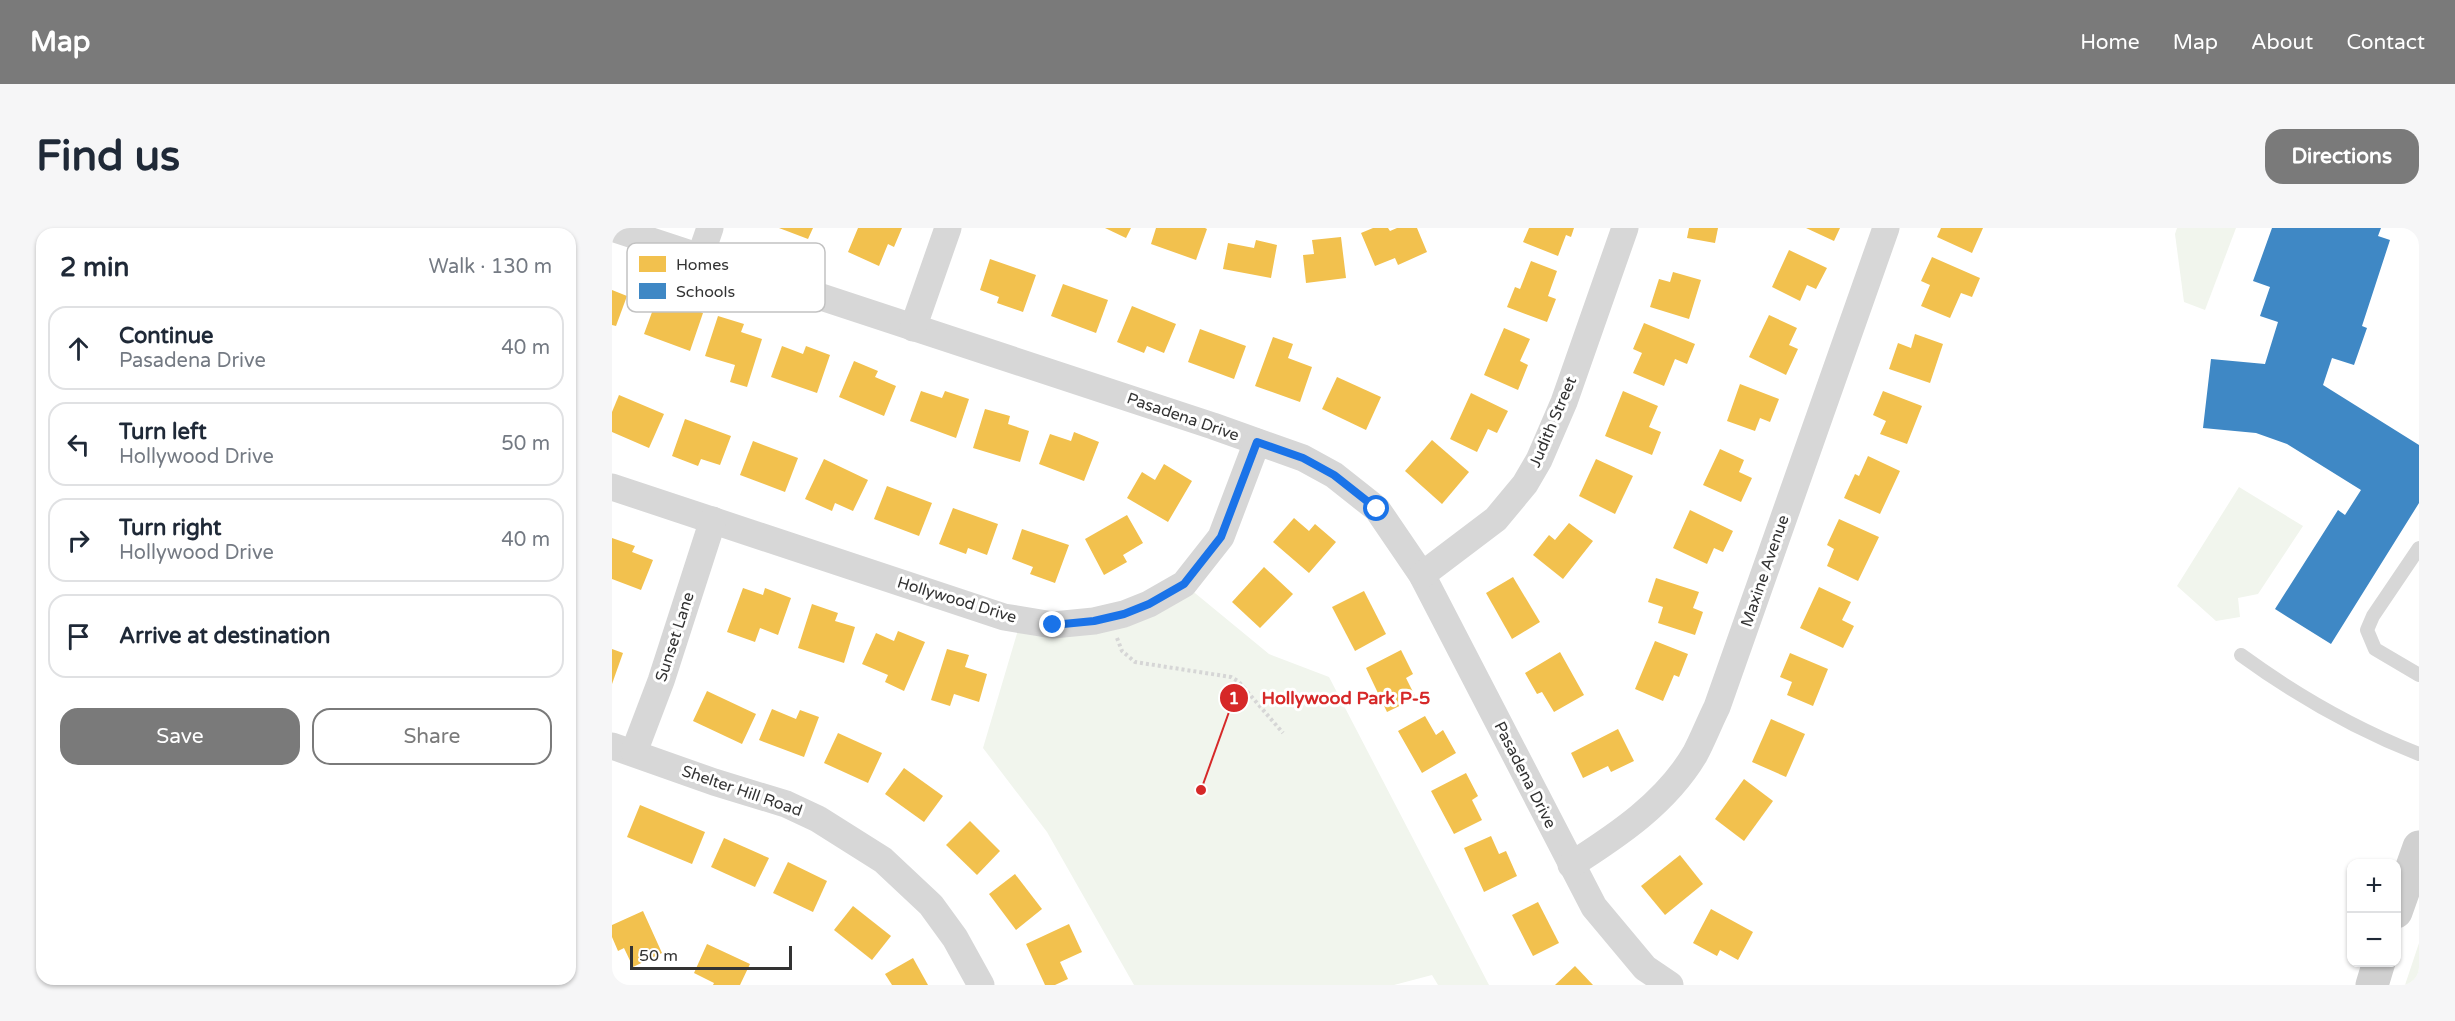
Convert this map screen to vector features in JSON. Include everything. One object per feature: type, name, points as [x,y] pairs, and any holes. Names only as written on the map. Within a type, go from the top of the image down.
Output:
[{"type":"street","name":"Pasadena Drive","points":[[612,228],[658,243]]},
{"type":"street","points":[[705,243],[710,228]]},
{"type":"street","points":[[914,328],[948,228]]},
{"type":"street","name":"Judith Street","points":[[1422,575],[1496,519],[1525,484],[1539,460],[1564,402],[1625,228]]},
{"type":"street","name":"Maxine Avenue","points":[[1571,865],[1620,833],[1660,800],[1694,755],[1717,707],[1886,228]]},
{"type":"street","name":"Pasadena Drive","points":[[825,298],[1202,422],[1303,458],[1334,475],[1377,509],[1422,575],[1594,907],[1646,968],[1666,984]]},
{"type":"street","name":"Hollywood Drive","points":[[612,487],[1004,617],[1053,625],[1108,618],[1149,604],[1184,584],[1221,537],[1257,442]]},
{"type":"street","name":"Sunset Lane","points":[[623,749],[661,681],[713,520]]},
{"type":"street","name":"Shelter Hill Road","points":[[623,749],[714,782],[786,804],[818,819],[883,860],[931,905],[955,938],[981,985]]},
{"type":"street","points":[[2401,900],[2419,847]]},
{"type":"street","points":[[2372,985],[2378,967]]},
{"type":"lane","points":[[2419,548],[2373,616],[2367,630],[2375,649],[2419,675]]},
{"type":"lane","points":[[2241,656],[2282,685],[2386,741],[2419,754]]},
{"type":"path","points":[[1108,618],[1122,651],[1128,658],[1135,662],[1231,677],[1245,687],[1283,733]]},
{"type":"shaded area","points":[[2177,228],[2236,228],[2205,310],[2184,302],[2175,234]]},
{"type":"shaded area","points":[[2239,487],[2303,526],[2258,594],[2238,598],[2240,617],[2216,621],[2177,586]]},
{"type":"shaded area","points":[[1184,584],[1269,654],[1329,677],[1489,985],[1438,985],[1432,975],[1394,985],[1134,985],[1047,832],[983,748],[1021,620],[1053,625]]},
{"type":"shaded area","points":[[2419,943],[2419,985],[2405,985]]},
{"type":"building: Homes","points":[[779,228],[813,228],[808,239]]},
{"type":"building: Homes","points":[[858,228],[902,228],[894,247],[888,244],[879,266],[848,252]]},
{"type":"building: Homes","points":[[1105,228],[1131,228],[1126,238]]},
{"type":"building: Homes","points":[[1156,228],[1207,229],[1196,260],[1151,244]]},
{"type":"building: Homes","points":[[1373,228],[1388,228],[1390,231],[1397,228],[1417,228],[1427,252],[1398,265],[1395,258],[1375,266],[1361,233]]},
{"type":"building: Homes","points":[[1529,228],[1574,228],[1571,237],[1566,235],[1558,256],[1523,242]]},
{"type":"building: Homes","points":[[1689,228],[1718,228],[1715,243],[1687,238]]},
{"type":"building: Homes","points":[[1806,228],[1840,228],[1834,241]]},
{"type":"building: Homes","points":[[1941,228],[1983,228],[1972,253],[1937,237]]},
{"type":"building: Homes","points":[[1341,237],[1346,278],[1306,283],[1303,255],[1314,254],[1312,240]]},
{"type":"building: Homes","points":[[1256,240],[1277,245],[1271,278],[1223,269],[1228,243],[1254,248]]},
{"type":"building: Homes","points":[[1789,250],[1827,268],[1816,289],[1807,285],[1800,301],[1772,287]]},
{"type":"building: Homes","points":[[1932,257],[1980,278],[1972,297],[1961,293],[1950,318],[1921,306],[1930,285],[1921,281]]},
{"type":"building: Homes","points":[[990,259],[1036,275],[1023,312],[997,303],[999,297],[980,290]]},
{"type":"building: Homes","points":[[1531,261],[1557,271],[1548,296],[1556,299],[1547,322],[1507,307],[1515,287],[1520,289]]},
{"type":"building: Homes","points":[[1673,272],[1701,280],[1689,319],[1650,307],[1659,279],[1670,282]]},
{"type":"building: Homes","points":[[1063,284],[1108,300],[1096,333],[1051,316]]},
{"type":"building: Homes","points":[[612,290],[627,296],[616,326],[612,325]]},
{"type":"building: Homes","points":[[1132,306],[1176,324],[1164,353],[1147,346],[1144,353],[1117,342]]},
{"type":"building: Homes","points":[[652,312],[703,313],[690,351],[644,334]]},
{"type":"building: Homes","points":[[1769,315],[1797,328],[1789,345],[1798,349],[1786,375],[1749,357]]},
{"type":"building: Homes","points":[[718,316],[744,324],[741,332],[762,339],[747,387],[730,382],[735,365],[705,356]]},
{"type":"building: Homes","points":[[1644,323],[1695,344],[1687,364],[1675,359],[1664,386],[1633,373],[1642,353],[1633,349]]},
{"type":"building: Homes","points":[[1504,328],[1530,339],[1520,361],[1528,365],[1518,390],[1484,375]]},
{"type":"building: Homes","points":[[1200,329],[1246,346],[1234,379],[1188,362]]},
{"type":"building: Homes","points":[[1915,334],[1943,344],[1930,383],[1889,369],[1898,343],[1911,348]]},
{"type":"building: Homes","points":[[1273,337],[1293,344],[1288,358],[1312,367],[1300,402],[1255,386]]},
{"type":"building: Homes","points":[[782,346],[803,354],[806,346],[830,355],[817,393],[771,377]]},
{"type":"building: Homes","points":[[854,361],[878,371],[875,377],[896,386],[884,416],[839,397]]},
{"type":"building: Homes","points":[[1337,377],[1381,397],[1366,430],[1322,409]]},
{"type":"building: Homes","points":[[1740,384],[1779,399],[1770,422],[1760,418],[1755,431],[1727,421]]},
{"type":"building: Homes","points":[[921,391],[942,398],[945,391],[969,399],[956,438],[910,421]]},
{"type":"building: Homes","points":[[1623,391],[1658,406],[1649,427],[1661,432],[1652,455],[1605,436]]},
{"type":"building: Homes","points":[[1883,391],[1922,406],[1907,444],[1880,434],[1886,421],[1873,415]]},
{"type":"building: Homes","points":[[1471,393],[1508,411],[1497,433],[1488,429],[1477,452],[1450,439]]},
{"type":"building: Homes","points":[[619,395],[664,414],[649,448],[612,432],[612,412]]},
{"type":"building: Homes","points":[[985,409],[1010,416],[1008,424],[1029,431],[1020,462],[973,448]]},
{"type":"building: Homes","points":[[685,419],[731,436],[720,465],[701,459],[698,466],[672,456]]},
{"type":"building: Homes","points":[[1074,432],[1099,442],[1084,481],[1039,464],[1050,434],[1071,441]]},
{"type":"building: Homes","points":[[1432,440],[1469,472],[1442,504],[1405,471]]},
{"type":"building: Homes","points":[[753,441],[798,458],[785,492],[740,475]]},
{"type":"building: Homes","points":[[1720,449],[1744,460],[1739,472],[1752,478],[1741,502],[1703,485]]},
{"type":"building: Homes","points":[[1868,456],[1900,471],[1880,514],[1844,498],[1855,474],[1859,476]]},
{"type":"building: Homes","points":[[824,459],[868,480],[853,511],[835,503],[832,511],[805,499]]},
{"type":"building: Homes","points":[[1596,459],[1633,476],[1615,514],[1579,496]]},
{"type":"building: Homes","points":[[1164,464],[1192,481],[1168,522],[1127,498],[1142,472],[1155,480]]},
{"type":"building: Homes","points":[[887,486],[932,503],[919,536],[874,519]]},
{"type":"building: Homes","points":[[953,508],[998,524],[987,555],[968,548],[966,554],[939,544]]},
{"type":"building: Homes","points":[[1690,510],[1733,531],[1723,552],[1714,548],[1707,564],[1673,548]]},
{"type":"building: Homes","points":[[1127,515],[1143,543],[1123,555],[1127,562],[1104,575],[1085,539]]},
{"type":"building: Homes","points":[[1294,518],[1309,531],[1315,524],[1336,542],[1309,573],[1273,542]]},
{"type":"building: Homes","points":[[1839,519],[1879,537],[1858,581],[1827,566],[1834,549],[1827,545]]},
{"type":"building: Homes","points":[[1569,523],[1593,541],[1563,579],[1533,555],[1549,535],[1555,540]]},
{"type":"building: Homes","points":[[1022,529],[1069,545],[1055,583],[1030,574],[1033,567],[1012,559]]},
{"type":"building: Homes","points":[[612,538],[635,546],[632,552],[653,560],[641,590],[612,579]]},
{"type":"building: Homes","points":[[1264,567],[1293,594],[1260,628],[1232,602]]},
{"type":"building: Homes","points":[[1513,577],[1540,622],[1512,639],[1486,593]]},
{"type":"building: Homes","points":[[1656,578],[1699,592],[1693,608],[1703,612],[1695,635],[1658,623],[1663,607],[1648,602]]},
{"type":"building: Homes","points":[[1819,587],[1851,602],[1842,620],[1854,626],[1843,648],[1800,628]]},
{"type":"building: Homes","points":[[743,588],[763,595],[765,588],[791,598],[778,635],[760,628],[755,642],[727,632]]},
{"type":"building: Homes","points":[[1364,591],[1386,634],[1355,651],[1332,607]]},
{"type":"building: Homes","points":[[812,604],[838,613],[835,621],[855,627],[844,663],[798,648]]},
{"type":"building: Homes","points":[[898,631],[925,642],[904,691],[885,682],[888,675],[862,664],[876,633],[894,641]]},
{"type":"building: Homes","points":[[1655,641],[1688,654],[1679,677],[1674,675],[1663,701],[1635,689]]},
{"type":"building: Homes","points":[[612,649],[623,653],[612,684]]},
{"type":"building: Homes","points":[[947,649],[969,655],[965,667],[987,674],[979,702],[954,694],[950,706],[931,700]]},
{"type":"building: Homes","points":[[1401,650],[1413,674],[1406,678],[1416,698],[1387,712],[1366,668]]},
{"type":"building: Homes","points":[[1560,652],[1584,695],[1554,712],[1542,692],[1537,694],[1525,673]]},
{"type":"building: Homes","points":[[1790,653],[1828,669],[1813,706],[1787,695],[1792,682],[1780,677]]},
{"type":"building: Homes","points":[[707,691],[756,714],[742,744],[693,721]]},
{"type":"building: Homes","points":[[772,709],[796,719],[800,710],[819,717],[804,757],[759,740]]},
{"type":"building: Homes","points":[[1425,716],[1436,735],[1443,730],[1456,753],[1422,773],[1398,731]]},
{"type":"building: Homes","points":[[1771,719],[1805,734],[1786,777],[1752,762]]},
{"type":"building: Homes","points":[[1618,729],[1634,761],[1611,772],[1608,766],[1583,778],[1571,753]]},
{"type":"building: Homes","points":[[838,733],[882,753],[868,783],[824,763]]},
{"type":"building: Homes","points":[[904,768],[943,796],[924,822],[885,794]]},
{"type":"building: Homes","points":[[1466,773],[1478,796],[1472,800],[1482,820],[1454,834],[1431,791]]},
{"type":"building: Homes","points":[[1744,779],[1773,801],[1744,841],[1715,819]]},
{"type":"building: Homes","points":[[640,805],[705,832],[692,864],[627,837]]},
{"type":"building: Homes","points":[[970,821],[1000,851],[977,875],[946,845]]},
{"type":"building: Homes","points":[[1491,836],[1499,854],[1506,851],[1517,876],[1484,892],[1464,848]]},
{"type":"building: Homes","points":[[724,838],[769,858],[755,887],[711,867]]},
{"type":"building: Homes","points":[[1680,855],[1703,884],[1665,915],[1641,886]]},
{"type":"building: Homes","points":[[788,862],[827,881],[813,912],[773,893]]},
{"type":"building: Homes","points":[[1015,874],[1042,909],[1016,930],[989,894]]},
{"type":"building: Homes","points":[[1538,902],[1559,943],[1533,956],[1512,915]]},
{"type":"building: Homes","points":[[853,906],[891,936],[872,960],[834,930]]},
{"type":"building: Homes","points":[[1711,909],[1753,932],[1738,960],[1720,950],[1717,956],[1693,943]]},
{"type":"building: Homes","points":[[643,911],[662,953],[633,967],[624,948],[618,951],[612,937],[612,925]]},
{"type":"building: Homes","points":[[1069,924],[1082,952],[1060,962],[1068,979],[1055,985],[1045,985],[1026,944]]},
{"type":"building: Homes","points":[[707,944],[750,964],[740,985],[713,985],[714,983],[694,973]]},
{"type":"building: Homes","points":[[913,958],[928,985],[892,985],[885,974]]},
{"type":"building: Homes","points":[[1575,966],[1593,985],[1555,985]]},
{"type":"building: Schools","points":[[2272,228],[2381,228],[2378,236],[2390,240],[2362,326],[2367,328],[2354,365],[2332,358],[2323,385],[2419,445],[2419,503],[2331,644],[2275,609],[2338,510],[2345,515],[2361,490],[2287,444],[2256,433],[2203,428],[2211,359],[2265,364],[2278,322],[2260,316],[2270,287],[2253,281]]},
{"type":"place","name":"Hollywood Park P-5","points":[[1201,790]]},
{"type":"route","points":[[1053,625],[1094,621],[1124,614],[1149,604],[1184,584],[1221,537],[1257,442],[1303,458],[1334,475],[1377,509]]}]
